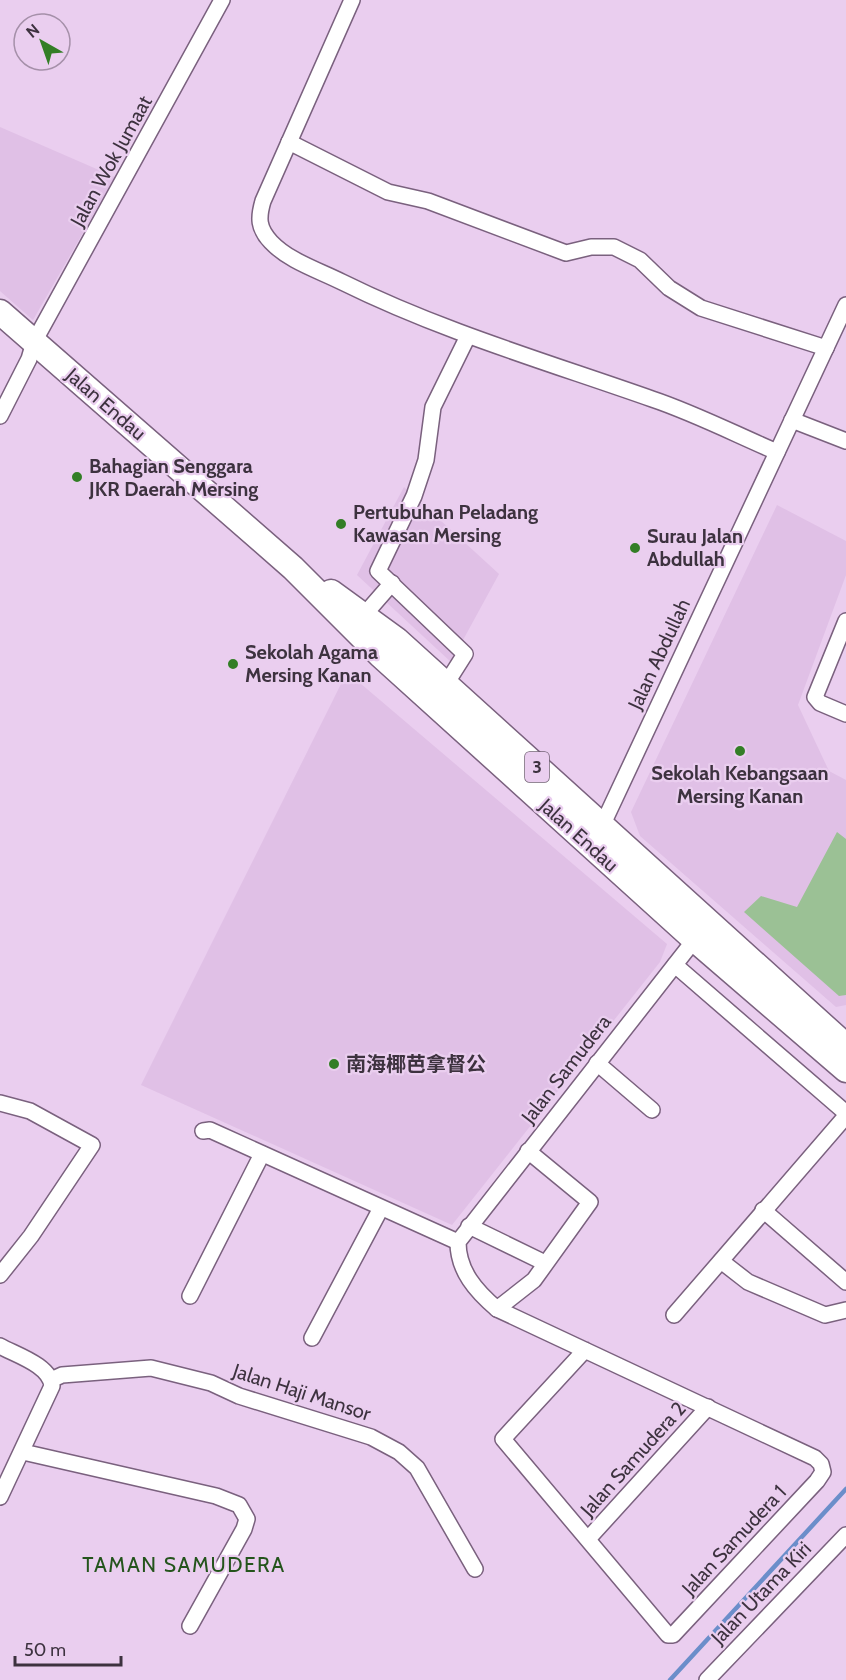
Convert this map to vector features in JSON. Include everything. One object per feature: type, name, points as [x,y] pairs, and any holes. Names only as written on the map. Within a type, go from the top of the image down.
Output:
[{"type":"highway","name":"Jalan Endau","points":[[0,312],[293,568],[362,625],[701,931],[846,1070]]},
{"type":"highway","name":"Jalan Endau","points":[[362,625],[446,684],[602,826],[701,931],[844,1041]]},
{"type":"street","name":"Jalan Wok Jumaat","points":[[0,416],[29,359],[34,342],[222,0]]},
{"type":"street","points":[[352,0],[259,216],[259,226],[270,241],[292,258],[382,302],[468,336],[656,400],[777,452]]},
{"type":"street","points":[[289,142],[388,192],[428,201],[566,253],[591,247],[614,247],[640,260],[669,288],[701,308],[826,348]]},
{"type":"street","name":"Jalan Abdullah","points":[[602,826],[846,304]]},
{"type":"street","points":[[446,684],[465,654],[378,571],[414,496],[426,460],[433,407],[468,336]]},
{"type":"street","points":[[792,420],[846,441]]},
{"type":"street","points":[[362,625],[392,583]]},
{"type":"street","points":[[846,621],[815,698],[820,703],[846,714]]},
{"type":"street","name":"Jalan Samudera","points":[[458,1242],[701,931]]},
{"type":"street","points":[[674,1315],[675,1311],[846,1115],[675,965]]},
{"type":"street","points":[[597,1063],[652,1110]]},
{"type":"street","points":[[0,1103],[30,1111],[92,1145],[31,1236],[0,1275]]},
{"type":"street","points":[[203,1131],[210,1130],[458,1242],[458,1257],[466,1274],[475,1288],[497,1309],[708,1407]]},
{"type":"street","points":[[497,1309],[523,1291],[590,1202],[528,1151]]},
{"type":"street","points":[[190,1296],[262,1154]]},
{"type":"street","points":[[312,1338],[381,1208]]},
{"type":"street","points":[[763,1210],[846,1282]]},
{"type":"street","points":[[469,1226],[545,1263]]},
{"type":"street","points":[[721,1261],[748,1282],[825,1315],[846,1310]]},
{"type":"street","points":[[0,1346],[42,1369],[51,1380],[51,1391],[0,1497]]},
{"type":"street","points":[[585,1350],[503,1439],[588,1539]]},
{"type":"street","name":"Jalan Haji Mansor","points":[[51,1380],[62,1375],[151,1368],[211,1383],[239,1396],[371,1437],[399,1452],[417,1468],[475,1569]]},
{"type":"street","name":"Jalan Samudera 1","points":[[588,1539],[668,1635],[673,1635],[823,1472],[821,1464],[815,1458],[708,1407]]},
{"type":"street","name":"Jalan Samudera 2","points":[[588,1539],[708,1407]]},
{"type":"street","points":[[23,1452],[216,1496],[239,1505],[247,1519],[244,1529],[190,1626]]},
{"type":"street","name":"Jalan Utama Kiri","points":[[707,1680],[846,1535]]},
{"type":"shaded area","points":[[0,127],[115,177],[33,320],[0,291]]},
{"type":"shaded area","points":[[404,487],[499,574],[451,662],[357,575]]},
{"type":"shaded area","name":"Sekolah Kebangsaan Mersing Kanan","points":[[777,505],[846,541],[846,575],[798,705],[829,771],[846,780],[846,1005],[836,1007],[640,836],[631,812]]},
{"type":"shaded area","points":[[347,672],[667,944],[660,962],[452,1225],[141,1085]]},
{"type":"green space","points":[[837,832],[846,839],[846,995],[839,996],[744,912],[761,896],[797,907]]},
{"type":"waterway","points":[[670,1680],[846,1489]]},
{"type":"place","name":"Bahagian Senggara JKR Daerah Mersing","points":[[77,477]]},
{"type":"place","name":"Pertubuhan Peladang Kawasan Mersing","points":[[341,524]]},
{"type":"place","name":"Surau Jalan Abdullah","points":[[635,548]]},
{"type":"place","name":"Sekolah Agama Mersing Kanan","points":[[233,664]]},
{"type":"place","name":"Sekolah Kebangsaan Mersing Kanan","points":[[740,751]]},
{"type":"place","name":"南海椰芭拿督公","points":[[334,1064]]},
{"type":"district","name":"TAMAN SAMUDERA","points":[[184,1564]]}]
